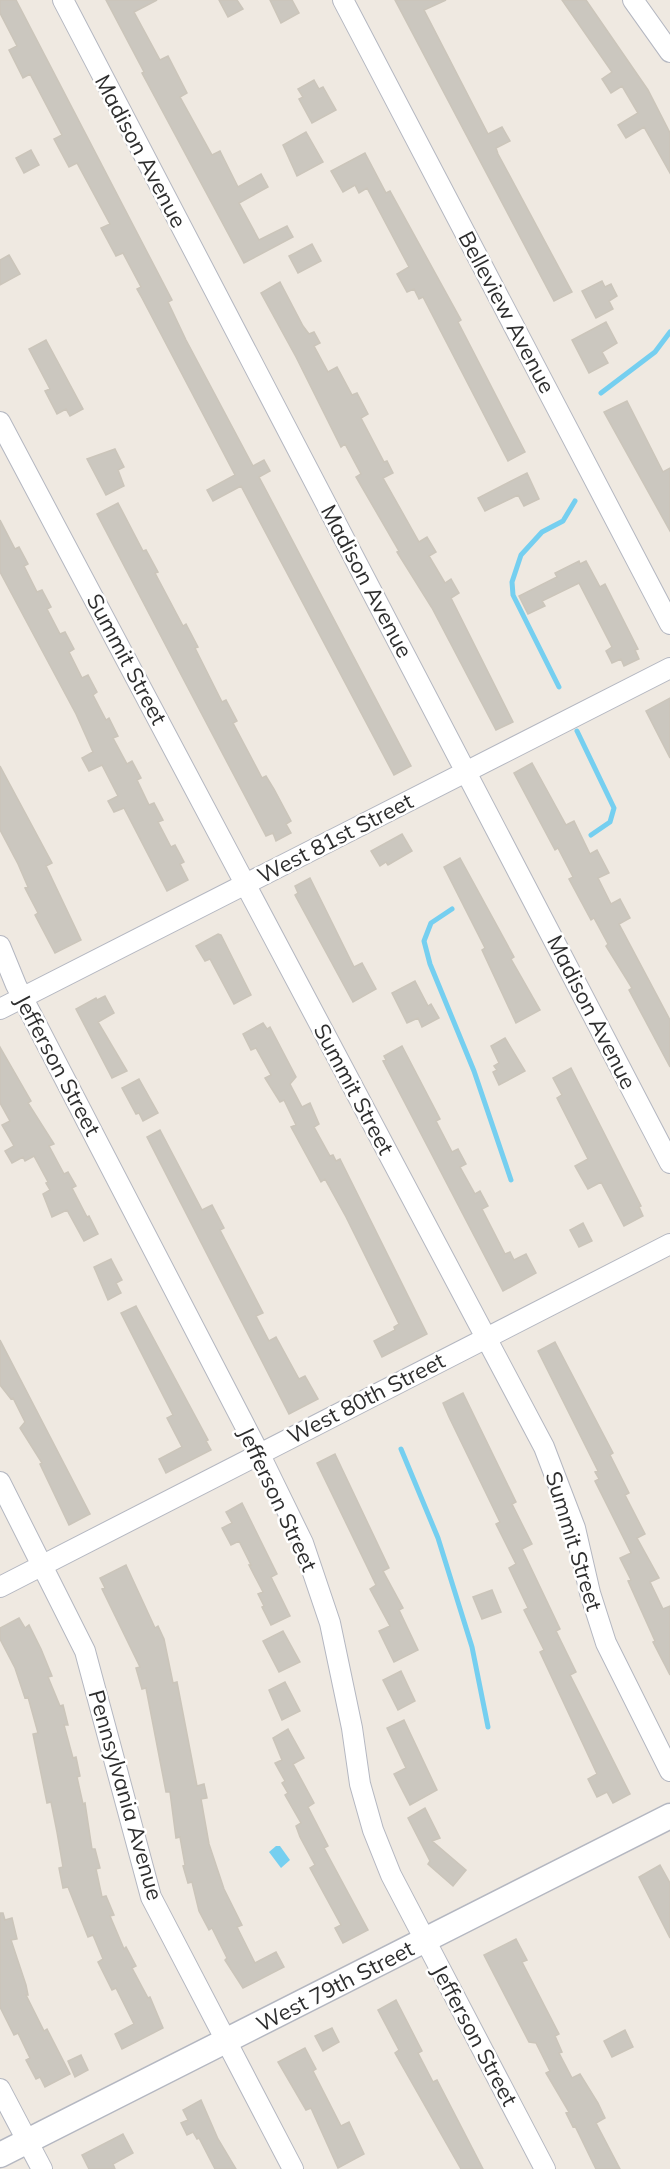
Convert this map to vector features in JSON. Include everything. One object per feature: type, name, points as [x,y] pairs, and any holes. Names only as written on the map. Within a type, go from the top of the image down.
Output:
[{"type":"street","name":"Madison Avenue","points":[[63,0],[670,1163]]},
{"type":"street","name":"Belleview Avenue","points":[[343,0],[670,624]]},
{"type":"street","points":[[633,0],[670,52]]},
{"type":"street","name":"Summit Street","points":[[0,422],[544,1447],[575,1528],[590,1593],[606,1643],[670,1772]]},
{"type":"street","name":"West 81st Street","points":[[0,1009],[670,668]]},
{"type":"street","name":"Jefferson Street","points":[[0,946],[16,985],[24,996],[303,1543],[330,1623],[352,1728],[360,1784],[373,1830],[391,1875],[545,2169]]},
{"type":"street","name":"West 80th Street","points":[[0,1587],[484,1337],[670,1244]]},
{"type":"street","name":"Pennsylvania Avenue","points":[[0,1482],[85,1651],[151,1897],[293,2169]]},
{"type":"street","name":"West 79th Street","points":[[0,2156],[670,1816]]},
{"type":"street","points":[[0,2089],[42,2169]]},
{"type":"water","points":[[276,1846],[280,1846],[290,1860],[281,1868],[269,1852]]},
{"type":"building","points":[[0,0],[16,0],[172,300],[168,302],[186,340],[253,466],[264,460],[270,471],[259,477],[411,766],[394,775],[241,486],[213,501],[207,490],[235,475],[137,289],[141,287],[123,253],[116,256],[101,228],[110,224],[77,163],[69,167],[54,139],[62,135],[30,74],[23,78],[9,50],[17,46],[0,13]]},
{"type":"building","points":[[106,0],[157,0],[134,12],[160,60],[168,56],[187,93],[180,97],[212,155],[220,151],[238,187],[261,174],[268,187],[239,203],[259,240],[287,226],[293,237],[244,263],[142,73],[144,72]]},
{"type":"building","points":[[219,0],[237,0],[243,9],[228,17]]},
{"type":"building","points":[[270,0],[292,0],[299,13],[281,23]]},
{"type":"building","points":[[395,0],[446,0],[424,10],[488,134],[502,127],[510,141],[496,148],[498,154],[572,292],[554,301]]},
{"type":"building","points":[[562,0],[586,0],[648,90],[670,133],[670,173],[644,127],[626,138],[618,125],[638,113],[622,86],[611,93],[602,79],[612,72]]},
{"type":"building","points":[[314,80],[319,89],[323,87],[336,110],[312,123],[299,99],[303,97],[298,89]]},
{"type":"building","points":[[306,132],[323,162],[297,176],[283,145]]},
{"type":"building","points":[[31,150],[39,165],[24,173],[16,158]]},
{"type":"building","points":[[365,153],[386,193],[390,191],[461,320],[458,322],[525,452],[508,461],[423,297],[419,299],[414,289],[407,292],[397,274],[409,267],[367,188],[359,193],[355,185],[343,192],[331,171]]},
{"type":"building","points":[[312,244],[321,261],[298,273],[289,256]]},
{"type":"building","points":[[9,255],[20,274],[0,285],[0,260]]},
{"type":"building","points":[[602,281],[605,287],[611,284],[617,296],[609,301],[613,309],[596,318],[582,291]]},
{"type":"building","points":[[280,282],[303,326],[309,334],[314,332],[320,343],[314,346],[328,372],[337,367],[352,395],[357,393],[368,414],[361,418],[384,462],[387,461],[393,473],[383,478],[419,542],[427,537],[436,552],[429,556],[445,583],[451,579],[459,593],[451,598],[513,722],[496,730],[432,608],[397,552],[399,551],[356,477],[361,474],[345,444],[341,447],[261,293]]},
{"type":"building","points":[[606,322],[617,343],[602,352],[608,363],[589,373],[572,340]]},
{"type":"building","points":[[46,340],[83,409],[70,416],[66,409],[57,414],[45,391],[50,389],[29,349]]},
{"type":"building","points":[[627,401],[663,472],[670,468],[670,531],[604,412]]},
{"type":"building","points":[[115,449],[124,467],[118,470],[124,486],[106,495],[87,459]]},
{"type":"building","points":[[527,473],[539,499],[524,506],[518,495],[485,511],[478,498]]},
{"type":"building","points":[[118,503],[143,551],[146,550],[158,572],[155,573],[183,626],[186,624],[198,647],[195,648],[222,702],[226,700],[237,721],[233,723],[262,778],[266,776],[291,821],[286,824],[291,833],[276,841],[273,833],[266,836],[97,514]]},
{"type":"building","points":[[0,520],[15,549],[19,547],[28,564],[24,566],[37,592],[42,590],[51,607],[47,609],[60,634],[65,632],[74,649],[69,652],[82,678],[88,675],[97,692],[93,695],[106,720],[109,718],[118,736],[113,738],[127,764],[132,761],[141,778],[137,780],[149,805],[154,803],[163,820],[158,822],[171,847],[175,845],[184,862],[180,864],[188,880],[167,891],[124,808],[114,812],[108,801],[118,796],[102,765],[89,771],[82,758],[93,752],[76,714],[0,572]]},
{"type":"building","points":[[579,561],[580,564],[586,561],[600,587],[605,584],[638,649],[635,650],[639,659],[624,666],[621,659],[612,663],[606,651],[612,647],[579,583],[542,601],[545,606],[528,614],[519,596],[557,577],[555,573]]},
{"type":"building","points":[[670,698],[670,758],[646,711]]},
{"type":"building","points":[[532,763],[566,825],[574,821],[590,854],[597,850],[609,873],[598,878],[611,904],[620,899],[630,918],[619,924],[670,1020],[670,1067],[629,990],[632,988],[606,946],[608,944],[594,918],[591,920],[569,879],[573,877],[558,848],[555,850],[514,773]]},
{"type":"building","points":[[0,766],[52,863],[46,866],[81,940],[55,953],[35,915],[38,913],[25,888],[28,887],[0,830]]},
{"type":"building","points":[[402,834],[412,851],[388,865],[386,862],[380,866],[371,851]]},
{"type":"building","points":[[460,858],[514,957],[511,959],[540,1010],[516,1023],[482,950],[485,948],[444,867]]},
{"type":"building","points":[[310,878],[354,967],[362,963],[376,989],[353,1002],[295,895],[298,893],[295,886]]},
{"type":"building","points":[[218,934],[221,935],[251,995],[234,1004],[210,959],[205,961],[196,946]]},
{"type":"building","points":[[415,981],[428,1006],[431,1004],[439,1018],[422,1027],[418,1018],[407,1023],[392,993]]},
{"type":"building","points":[[105,996],[114,1013],[98,1022],[127,1071],[112,1078],[76,1009],[96,998],[97,1000]]},
{"type":"building","points":[[263,1023],[267,1029],[270,1027],[296,1077],[290,1084],[302,1107],[310,1103],[319,1124],[314,1127],[330,1156],[333,1155],[336,1161],[340,1159],[427,1334],[382,1357],[374,1341],[395,1330],[394,1327],[399,1324],[346,1217],[325,1179],[321,1182],[291,1127],[296,1125],[284,1100],[280,1102],[265,1078],[271,1075],[256,1048],[251,1050],[243,1034]]},
{"type":"building","points":[[505,1038],[525,1071],[499,1085],[493,1072],[497,1070],[494,1066],[499,1063],[491,1046]]},
{"type":"building","points":[[402,1046],[440,1119],[436,1121],[452,1152],[458,1149],[466,1164],[460,1167],[475,1194],[480,1191],[488,1206],[482,1209],[505,1254],[510,1252],[514,1260],[526,1254],[536,1273],[503,1291],[383,1061],[386,1060],[384,1056]]},
{"type":"building","points":[[0,1047],[31,1101],[28,1103],[54,1144],[49,1146],[64,1174],[68,1172],[76,1186],[72,1188],[98,1234],[84,1241],[67,1210],[52,1217],[43,1194],[50,1190],[46,1183],[48,1182],[34,1156],[25,1161],[23,1157],[12,1163],[5,1151],[14,1146],[2,1125],[10,1121],[0,1103]]},
{"type":"building","points":[[571,1068],[641,1206],[639,1207],[643,1216],[624,1226],[601,1182],[588,1189],[575,1166],[588,1159],[557,1098],[562,1095],[553,1078]]},
{"type":"building","points":[[139,1079],[158,1113],[143,1121],[139,1113],[136,1114],[122,1088]]},
{"type":"building","points":[[160,1130],[202,1210],[212,1205],[224,1228],[220,1230],[263,1313],[256,1316],[269,1341],[276,1337],[299,1379],[305,1376],[318,1399],[289,1414],[147,1137]]},
{"type":"building","points":[[583,1223],[592,1241],[579,1247],[570,1230]]},
{"type":"building","points":[[111,1259],[122,1280],[116,1283],[121,1293],[108,1300],[94,1267]]},
{"type":"building","points":[[136,1306],[208,1440],[206,1441],[211,1450],[166,1473],[159,1459],[182,1447],[167,1418],[173,1415],[121,1313]]},
{"type":"building","points":[[0,1340],[90,1514],[69,1525],[40,1464],[42,1463],[20,1428],[25,1422],[13,1398],[11,1399],[0,1385]]},
{"type":"building","points":[[555,1342],[613,1453],[610,1455],[629,1493],[625,1495],[645,1534],[637,1538],[659,1578],[650,1582],[663,1609],[670,1606],[670,1675],[653,1642],[655,1641],[628,1581],[631,1580],[620,1558],[631,1553],[595,1481],[599,1479],[595,1472],[598,1471],[538,1351]]},
{"type":"building","points":[[463,1393],[516,1502],[512,1504],[532,1544],[522,1549],[560,1629],[556,1631],[576,1672],[570,1675],[630,1794],[613,1803],[607,1792],[597,1797],[588,1779],[597,1774],[540,1652],[544,1650],[524,1610],[528,1608],[509,1568],[516,1564],[496,1524],[500,1522],[443,1403]]},
{"type":"building","points":[[335,1454],[389,1568],[383,1571],[403,1608],[399,1610],[418,1650],[394,1662],[379,1631],[390,1626],[370,1589],[376,1585],[317,1463]]},
{"type":"building","points":[[242,1503],[277,1574],[271,1577],[290,1616],[271,1625],[258,1594],[263,1592],[239,1541],[231,1545],[222,1528],[232,1523],[226,1512]]},
{"type":"building","points":[[126,1565],[155,1628],[158,1626],[164,1639],[173,1683],[177,1682],[197,1786],[204,1784],[207,1798],[201,1799],[209,1844],[224,1889],[242,1925],[237,1927],[255,1963],[276,1952],[284,1967],[243,1988],[225,1960],[227,1958],[212,1928],[209,1930],[199,1911],[192,1882],[188,1883],[183,1866],[185,1865],[180,1837],[176,1838],[170,1792],[166,1792],[146,1688],[142,1689],[136,1668],[140,1667],[102,1589],[105,1588],[100,1578]]},
{"type":"building","points":[[492,1590],[501,1612],[482,1619],[473,1597]]},
{"type":"building","points":[[19,1618],[25,1628],[29,1625],[52,1676],[48,1677],[60,1706],[63,1705],[68,1725],[64,1725],[73,1758],[76,1757],[80,1776],[77,1777],[83,1804],[85,1803],[92,1849],[95,1849],[100,1868],[96,1869],[102,1897],[106,1896],[114,1915],[110,1916],[124,1949],[126,1947],[136,1966],[132,1968],[148,1998],[150,1997],[163,2028],[122,2049],[115,2034],[134,2024],[116,1988],[112,1990],[98,1962],[103,1959],[93,1935],[88,1937],[68,1887],[63,1888],[59,1868],[63,1867],[57,1832],[51,1802],[47,1803],[33,1734],[38,1733],[28,1697],[25,1698],[15,1668],[0,1639],[0,1628]]},
{"type":"building","points":[[283,1631],[300,1662],[279,1672],[263,1641]]},
{"type":"building","points":[[401,1671],[415,1701],[398,1710],[383,1680]]},
{"type":"building","points":[[285,1682],[300,1711],[282,1720],[269,1690]]},
{"type":"building","points":[[404,1720],[437,1790],[410,1805],[394,1774],[406,1768],[387,1728]]},
{"type":"building","points":[[288,1729],[304,1758],[293,1764],[314,1803],[308,1807],[328,1846],[324,1848],[368,1930],[343,1943],[335,1928],[341,1925],[310,1868],[315,1865],[296,1826],[301,1823],[285,1795],[288,1793],[282,1783],[285,1781],[275,1763],[282,1760],[273,1738]]},
{"type":"building","points":[[425,1808],[440,1838],[432,1841],[466,1870],[453,1886],[428,1864],[430,1861],[408,1818]]},
{"type":"building","points":[[660,1865],[670,1883],[670,1938],[639,1877]]},
{"type":"building","points":[[0,1913],[3,1913],[5,1920],[12,1918],[17,1939],[11,1940],[26,1985],[28,1995],[26,1995],[44,2031],[47,2029],[70,2074],[45,2087],[40,2077],[36,2079],[26,2060],[30,2058],[18,2033],[14,2035],[0,2007]]},
{"type":"building","points":[[516,1939],[527,1960],[522,1962],[559,2034],[555,2036],[562,2052],[559,2053],[572,2078],[580,2074],[598,2103],[605,2118],[596,2123],[620,2169],[596,2169],[566,2113],[569,2112],[546,2073],[550,2071],[536,2043],[529,2042],[484,1955]]},
{"type":"building","points":[[396,2000],[422,2051],[418,2053],[433,2082],[437,2080],[483,2169],[461,2169],[395,2053],[399,2050],[378,2010]]},
{"type":"building","points":[[332,2028],[339,2042],[323,2051],[315,2036]]},
{"type":"building","points":[[625,2030],[633,2047],[612,2057],[604,2041]]},
{"type":"building","points":[[305,2048],[316,2069],[313,2071],[341,2126],[349,2122],[364,2154],[338,2168],[311,2108],[306,2110],[278,2062]]},
{"type":"building","points":[[81,2055],[88,2070],[75,2077],[68,2061]]},
{"type":"building","points":[[201,2100],[218,2139],[236,2169],[215,2169],[199,2138],[197,2139],[193,2132],[187,2135],[181,2123],[188,2120],[183,2110]]},
{"type":"building","points":[[123,2134],[133,2153],[113,2164],[115,2169],[89,2169],[82,2155]]},
{"type":"waterway","points":[[601,393],[655,352],[670,332]]},
{"type":"waterway","points":[[559,687],[513,595],[512,582],[521,555],[542,532],[563,521],[575,501]]},
{"type":"waterway","points":[[577,731],[614,808],[610,822],[591,835]]},
{"type":"waterway","points":[[452,909],[431,923],[424,941],[430,964],[474,1071],[511,1180]]},
{"type":"waterway","points":[[401,1449],[438,1538],[472,1647],[488,1727]]}]
